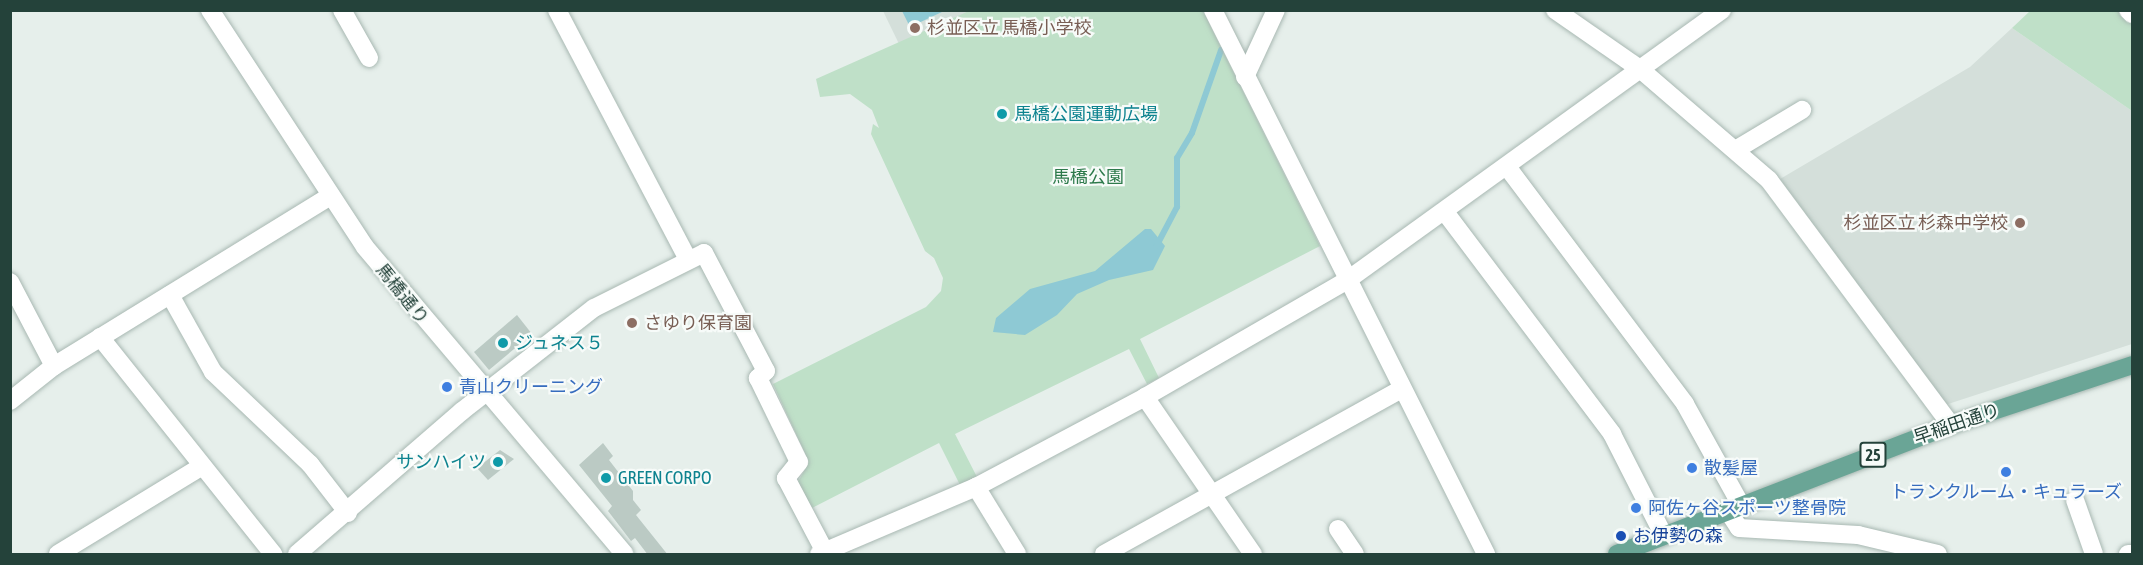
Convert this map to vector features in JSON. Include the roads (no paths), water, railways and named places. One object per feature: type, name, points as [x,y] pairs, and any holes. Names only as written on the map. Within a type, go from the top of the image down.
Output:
[{"type":"main road","name":"早稲田通り","points":[[1617,555],[1951,425],[2132,367]]},
{"type":"street","name":"馬橋通り","points":[[210,10],[329,196],[398,290],[624,555]]},
{"type":"street","points":[[342,10],[369,58]]},
{"type":"street","points":[[556,10],[688,260]]},
{"type":"street","points":[[1213,10],[1486,555]]},
{"type":"street","points":[[1245,77],[1276,10]]},
{"type":"street","points":[[1555,10],[1640,69],[1737,149],[1768,180],[1951,425]]},
{"type":"street","points":[[297,555],[487,392],[594,308],[704,253],[766,371],[758,378],[799,462],[786,478],[822,553],[976,487],[1145,398],[1349,279],[1508,168],[1722,10]]},
{"type":"street","points":[[2128,10],[2133,14]]},
{"type":"street","points":[[1737,149],[1802,110]]},
{"type":"street","points":[[1508,168],[1685,404],[1734,508],[1740,528],[1858,535],[1938,555]]},
{"type":"street","points":[[10,400],[54,366],[329,196]]},
{"type":"street","points":[[1445,212],[1612,434],[1664,536]]},
{"type":"street","points":[[10,282],[54,366]]},
{"type":"street","points":[[170,295],[213,372],[310,464],[348,513]]},
{"type":"street","points":[[100,337],[273,555]]},
{"type":"street","points":[[1104,555],[1402,389]]},
{"type":"street","points":[[1145,398],[1252,555]]},
{"type":"street","points":[[58,555],[202,466]]},
{"type":"street","points":[[976,487],[1014,553]]},
{"type":"street","points":[[2076,500],[2094,555]]},
{"type":"street","points":[[1338,529],[1355,555]]},
{"type":"water","points":[[902,11],[944,11],[910,27]]},
{"type":"water","points":[[1145,229],[1151,229],[1165,246],[1153,270],[1109,280],[1077,294],[1057,315],[1025,335],[993,332],[996,318],[1030,289],[1095,271]]},
{"type":"waterway","points":[[1157,245],[1177,207],[1177,158],[1192,133],[1221,50]]},
{"type":"place","name":"杉並区立 馬橋小学校","points":[[915,28]]},
{"type":"place","name":"馬橋公園運動広場","points":[[1002,114]]},
{"type":"place","name":"杉並区立 杉森中学校","points":[[2020,223]]},
{"type":"place","name":"さゆり保育園","points":[[632,323]]},
{"type":"place","name":"ジュネス５","points":[[503,343]]},
{"type":"place","name":"青山クリーニング","points":[[447,387]]},
{"type":"place","name":"サンハイツ","points":[[498,462]]},
{"type":"place","name":"散髪屋","points":[[1692,468]]},
{"type":"place","name":"トランクルーム・キュラーズ","points":[[2006,472]]},
{"type":"place","name":"GREEN CORPO","points":[[606,478]]},
{"type":"place","name":"阿佐ヶ谷スポーツ整骨院","points":[[1636,508]]},
{"type":"place","name":"お伊勢の森","points":[[1621,536]]},
{"type":"park label","name":"馬橋公園","points":[[1088,177]]}]
